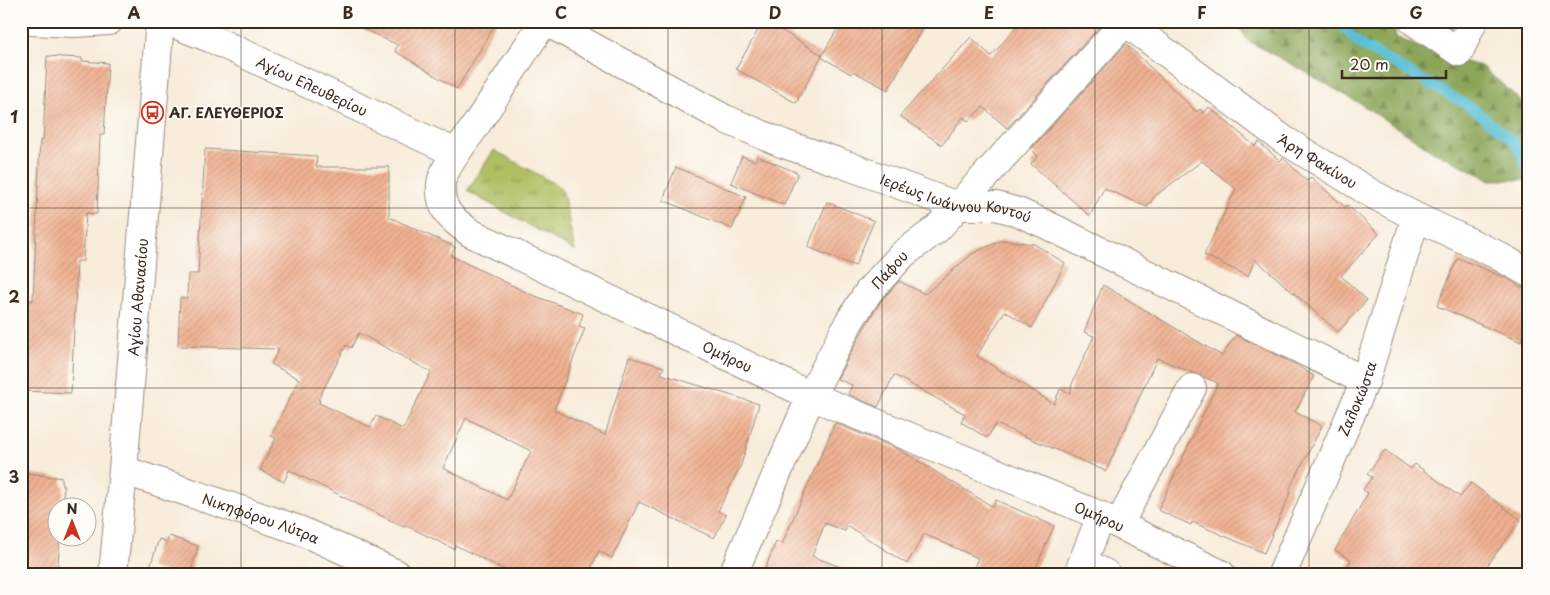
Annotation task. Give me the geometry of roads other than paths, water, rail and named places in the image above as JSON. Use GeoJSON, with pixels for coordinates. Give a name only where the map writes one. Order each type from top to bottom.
{"type":"FeatureCollection","features":[{"type":"Feature","properties":{"kind":"street"},"geometry":{"type":"LineString","coordinates":[[31,21],[74,23],[109,21]]}},
{"type":"Feature","properties":{"kind":"street","name":"Αγίου Αθανασίου"},"geometry":{"type":"LineString","coordinates":[[113,574],[160,21]]}},
{"type":"Feature","properties":{"kind":"street","name":"Αγίου Ελευθερίου"},"geometry":{"type":"LineString","coordinates":[[167,21],[210,38],[456,153]]}},
{"type":"Feature","properties":{"kind":"street","name":"Ομήρου"},"geometry":{"type":"LineString","coordinates":[[544,21],[456,153],[441,182],[442,198],[446,210],[453,220],[465,229],[811,396],[1110,520],[1221,574]]}},
{"type":"Feature","properties":{"kind":"street","name":"Ιερέως Ιωάννου Κοντού"},"geometry":{"type":"LineString","coordinates":[[544,21],[725,119],[784,144],[957,206],[996,206],[1018,212],[1365,381]]}},
{"type":"Feature","properties":{"kind":"street"},"geometry":{"type":"LineString","coordinates":[[1414,21],[1459,52],[1473,21]]}},
{"type":"Feature","properties":{"kind":"street","name":"Πάφου"},"geometry":{"type":"LineString","coordinates":[[733,574],[811,396],[849,322],[869,291],[903,254],[937,229],[1125,22]]}},
{"type":"Feature","properties":{"kind":"street","name":"Άρη Φακίνου"},"geometry":{"type":"LineString","coordinates":[[1125,22],[1284,140],[1374,195],[1495,254],[1529,273]]}},
{"type":"Feature","properties":{"kind":"street","name":"Ζαλοκώστα"},"geometry":{"type":"LineString","coordinates":[[1282,574],[1365,381],[1416,217]]}},
{"type":"Feature","properties":{"kind":"street"},"geometry":{"type":"LineString","coordinates":[[1089,570],[1110,520],[1192,388]]}},
{"type":"Feature","properties":{"kind":"street","name":"Νικηφόρου Λύτρα"},"geometry":{"type":"LineString","coordinates":[[123,470],[299,530],[397,574]]}},
{"type":"Feature","properties":{"kind":"waterway"},"geometry":{"type":"LineString","coordinates":[[1338,21],[1358,43],[1472,108],[1515,142],[1529,172]]}},
{"type":"Feature","properties":{"kind":"place","name":"ΑΓ. ΕΛΕΥΘΕΡΙΟΣ"},"geometry":{"type":"Point","coordinates":[153,112]}}]}
